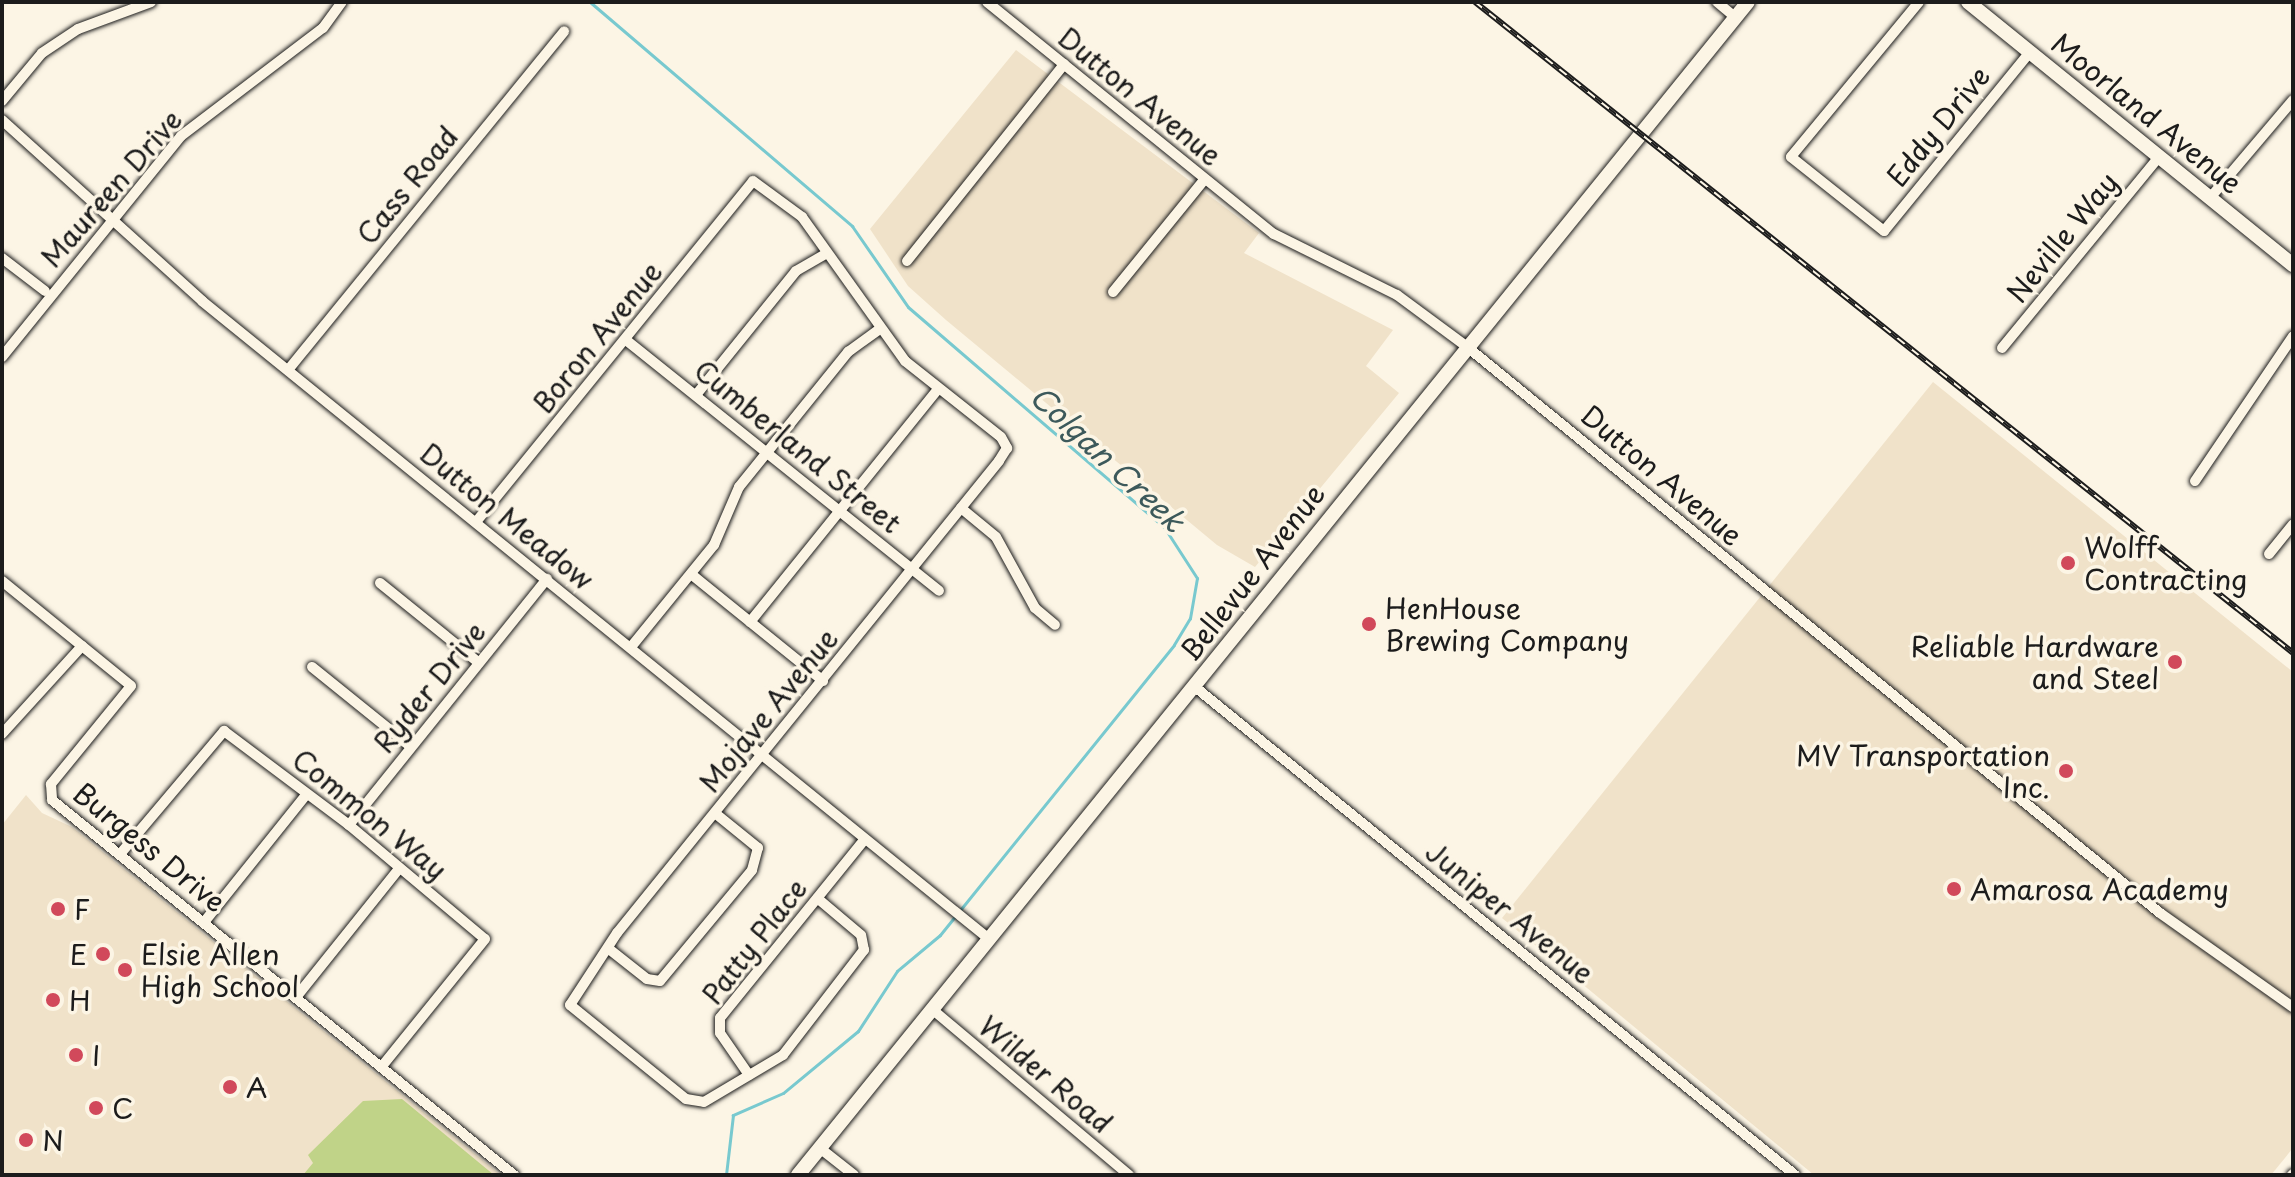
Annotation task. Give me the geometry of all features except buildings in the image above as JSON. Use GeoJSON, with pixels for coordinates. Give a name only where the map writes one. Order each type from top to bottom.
{"type":"FeatureCollection","features":[{"type":"Feature","properties":{"kind":"street"},"geometry":{"type":"LineString","coordinates":[[2,101],[54,45],[151,2]]}},
{"type":"Feature","properties":{"kind":"street","name":"Maureen Drive"},"geometry":{"type":"LineString","coordinates":[[2,357],[181,136],[323,28],[342,2]]}},
{"type":"Feature","properties":{"kind":"street","name":"Dutton Avenue"},"geometry":{"type":"LineString","coordinates":[[987,2],[1274,234],[1397,295],[1466,346],[2160,913],[2293,1007]]}},
{"type":"Feature","properties":{"kind":"street"},"geometry":{"type":"LineString","coordinates":[[1717,2],[1736,18]]}},
{"type":"Feature","properties":{"kind":"street","name":"Bellevue Avenue"},"geometry":{"type":"LineString","coordinates":[[798,1175],[1195,687],[1466,346],[1748,2]]}},
{"type":"Feature","properties":{"kind":"street","name":"Eddy Drive"},"geometry":{"type":"LineString","coordinates":[[1919,2],[1791,157],[1884,231],[2030,52]]}},
{"type":"Feature","properties":{"kind":"street","name":"Moorland Avenue"},"geometry":{"type":"LineString","coordinates":[[1968,2],[2293,265]]}},
{"type":"Feature","properties":{"kind":"street","name":"Cass Road"},"geometry":{"type":"LineString","coordinates":[[288,370],[564,31]]}},
{"type":"Feature","properties":{"kind":"street"},"geometry":{"type":"LineString","coordinates":[[907,261],[1064,64]]}},
{"type":"Feature","properties":{"kind":"street"},"geometry":{"type":"LineString","coordinates":[[2210,198],[2293,100]]}},
{"type":"Feature","properties":{"kind":"street","name":"Dutton Meadow"},"geometry":{"type":"LineString","coordinates":[[2,120],[288,370],[989,939]]}},
{"type":"Feature","properties":{"kind":"street","name":"Neville Way"},"geometry":{"type":"LineString","coordinates":[[2002,348],[2159,157]]}},
{"type":"Feature","properties":{"kind":"street"},"geometry":{"type":"LineString","coordinates":[[1113,292],[1204,180]]}},
{"type":"Feature","properties":{"kind":"street","name":"Boron Avenue"},"geometry":{"type":"LineString","coordinates":[[476,522],[753,181],[802,217],[826,254]]}},
{"type":"Feature","properties":{"kind":"street"},"geometry":{"type":"LineString","coordinates":[[696,395],[796,271],[826,254],[877,331],[938,389],[750,622]]}},
{"type":"Feature","properties":{"kind":"street"},"geometry":{"type":"LineString","coordinates":[[3,261],[45,291]]}},
{"type":"Feature","properties":{"kind":"street"},"geometry":{"type":"LineString","coordinates":[[631,647],[714,545],[739,487],[848,352],[877,331]]}},
{"type":"Feature","properties":{"kind":"street"},"geometry":{"type":"LineString","coordinates":[[2195,481],[2293,336]]}},
{"type":"Feature","properties":{"kind":"street","name":"Cumberland Street"},"geometry":{"type":"LineString","coordinates":[[626,340],[939,591]]}},
{"type":"Feature","properties":{"kind":"street","name":"Mojave Avenue"},"geometry":{"type":"LineString","coordinates":[[749,1075],[691,1101],[570,1005],[609,949],[715,813],[1007,448],[938,389]]}},
{"type":"Feature","properties":{"kind":"street"},"geometry":{"type":"LineString","coordinates":[[961,508],[996,537],[1035,608],[1055,625]]}},
{"type":"Feature","properties":{"kind":"street"},"geometry":{"type":"LineString","coordinates":[[2269,554],[2293,524]]}},
{"type":"Feature","properties":{"kind":"street"},"geometry":{"type":"LineString","coordinates":[[691,574],[823,681]]}},
{"type":"Feature","properties":{"kind":"street","name":"Ryder Drive"},"geometry":{"type":"LineString","coordinates":[[349,825],[547,579]]}},
{"type":"Feature","properties":{"kind":"street"},"geometry":{"type":"LineString","coordinates":[[2,581],[82,646],[2,734]]}},
{"type":"Feature","properties":{"kind":"street"},"geometry":{"type":"LineString","coordinates":[[380,583],[479,663]]}},
{"type":"Feature","properties":{"kind":"street","name":"Burgess Drive"},"geometry":{"type":"LineString","coordinates":[[82,646],[131,686],[50,793],[514,1175]]}},
{"type":"Feature","properties":{"kind":"street"},"geometry":{"type":"LineString","coordinates":[[312,667],[411,747]]}},
{"type":"Feature","properties":{"kind":"street","name":"Juniper Avenue"},"geometry":{"type":"LineString","coordinates":[[1195,687],[1795,1175]]}},
{"type":"Feature","properties":{"kind":"street","name":"Common Way"},"geometry":{"type":"LineString","coordinates":[[121,853],[224,731],[349,825],[398,870],[485,939],[383,1065]]}},
{"type":"Feature","properties":{"kind":"street"},"geometry":{"type":"LineString","coordinates":[[205,921],[306,795]]}},
{"type":"Feature","properties":{"kind":"street"},"geometry":{"type":"LineString","coordinates":[[609,949],[647,979],[660,981],[752,870],[758,848],[715,813]]}},
{"type":"Feature","properties":{"kind":"street","name":"Patty Place"},"geometry":{"type":"LineString","coordinates":[[749,1075],[720,1033],[720,1018],[865,839]]}},
{"type":"Feature","properties":{"kind":"street"},"geometry":{"type":"LineString","coordinates":[[297,996],[398,870]]}},
{"type":"Feature","properties":{"kind":"street"},"geometry":{"type":"LineString","coordinates":[[749,1075],[783,1055],[864,950],[861,935],[817,898]]}},
{"type":"Feature","properties":{"kind":"street","name":"Wilder Road"},"geometry":{"type":"LineString","coordinates":[[933,1010],[1129,1175]]}},
{"type":"Feature","properties":{"kind":"street"},"geometry":{"type":"LineString","coordinates":[[821,1149],[854,1175]]}},
{"type":"Feature","properties":{"kind":"shaded area"},"geometry":{"type":"Polygon","coordinates":[[[1016,50],[1259,233],[1244,253],[1393,330],[1366,366],[1399,393],[1255,567],[1217,545],[946,320],[908,286],[870,229],[1016,50]]]}},
{"type":"Feature","properties":{"kind":"shaded area"},"geometry":{"type":"Polygon","coordinates":[[[1933,382],[2293,672],[2293,1148],[2271,1175],[1814,1175],[1502,918],[1933,382]]]}},
{"type":"Feature","properties":{"kind":"shaded area","name":"Elsie Allen High School"},"geometry":{"type":"Polygon","coordinates":[[[26,795],[42,813],[72,827],[501,1175],[2,1175],[2,825],[26,795]]]}},
{"type":"Feature","properties":{"kind":"green space"},"geometry":{"type":"Polygon","coordinates":[[[402,1099],[494,1175],[303,1175],[313,1163],[308,1155],[363,1101],[402,1099]]]}},
{"type":"Feature","properties":{"kind":"waterway","name":"Colgan Creek"},"geometry":{"type":"LineString","coordinates":[[590,2],[852,226],[908,307],[1164,527],[1197,578],[1190,618],[1174,645],[940,935],[897,971],[858,1031],[783,1093],[733,1115],[726,1175]]}},
{"type":"Feature","properties":{"kind":"railway"},"geometry":{"type":"LineString","coordinates":[[1475,2],[2293,653]]}},
{"type":"Feature","properties":{"kind":"place","name":"Wolff Contracting"},"geometry":{"type":"Point","coordinates":[2068,563]}},
{"type":"Feature","properties":{"kind":"place","name":"HenHouse Brewing Company"},"geometry":{"type":"Point","coordinates":[1369,624]}},
{"type":"Feature","properties":{"kind":"place","name":"Reliable Hardware and Steel"},"geometry":{"type":"Point","coordinates":[2175,662]}},
{"type":"Feature","properties":{"kind":"place","name":"MV Transportation Inc."},"geometry":{"type":"Point","coordinates":[2066,771]}},
{"type":"Feature","properties":{"kind":"place","name":"Amarosa Academy"},"geometry":{"type":"Point","coordinates":[1954,889]}},
{"type":"Feature","properties":{"kind":"place","name":"F"},"geometry":{"type":"Point","coordinates":[58,909]}},
{"type":"Feature","properties":{"kind":"place","name":"E"},"geometry":{"type":"Point","coordinates":[103,954]}},
{"type":"Feature","properties":{"kind":"place","name":"Elsie Allen High School"},"geometry":{"type":"Point","coordinates":[125,970]}},
{"type":"Feature","properties":{"kind":"place","name":"H"},"geometry":{"type":"Point","coordinates":[53,1000]}},
{"type":"Feature","properties":{"kind":"place","name":"I"},"geometry":{"type":"Point","coordinates":[76,1055]}},
{"type":"Feature","properties":{"kind":"place","name":"A"},"geometry":{"type":"Point","coordinates":[230,1087]}},
{"type":"Feature","properties":{"kind":"place","name":"C"},"geometry":{"type":"Point","coordinates":[96,1108]}},
{"type":"Feature","properties":{"kind":"place","name":"N"},"geometry":{"type":"Point","coordinates":[26,1140]}}]}
